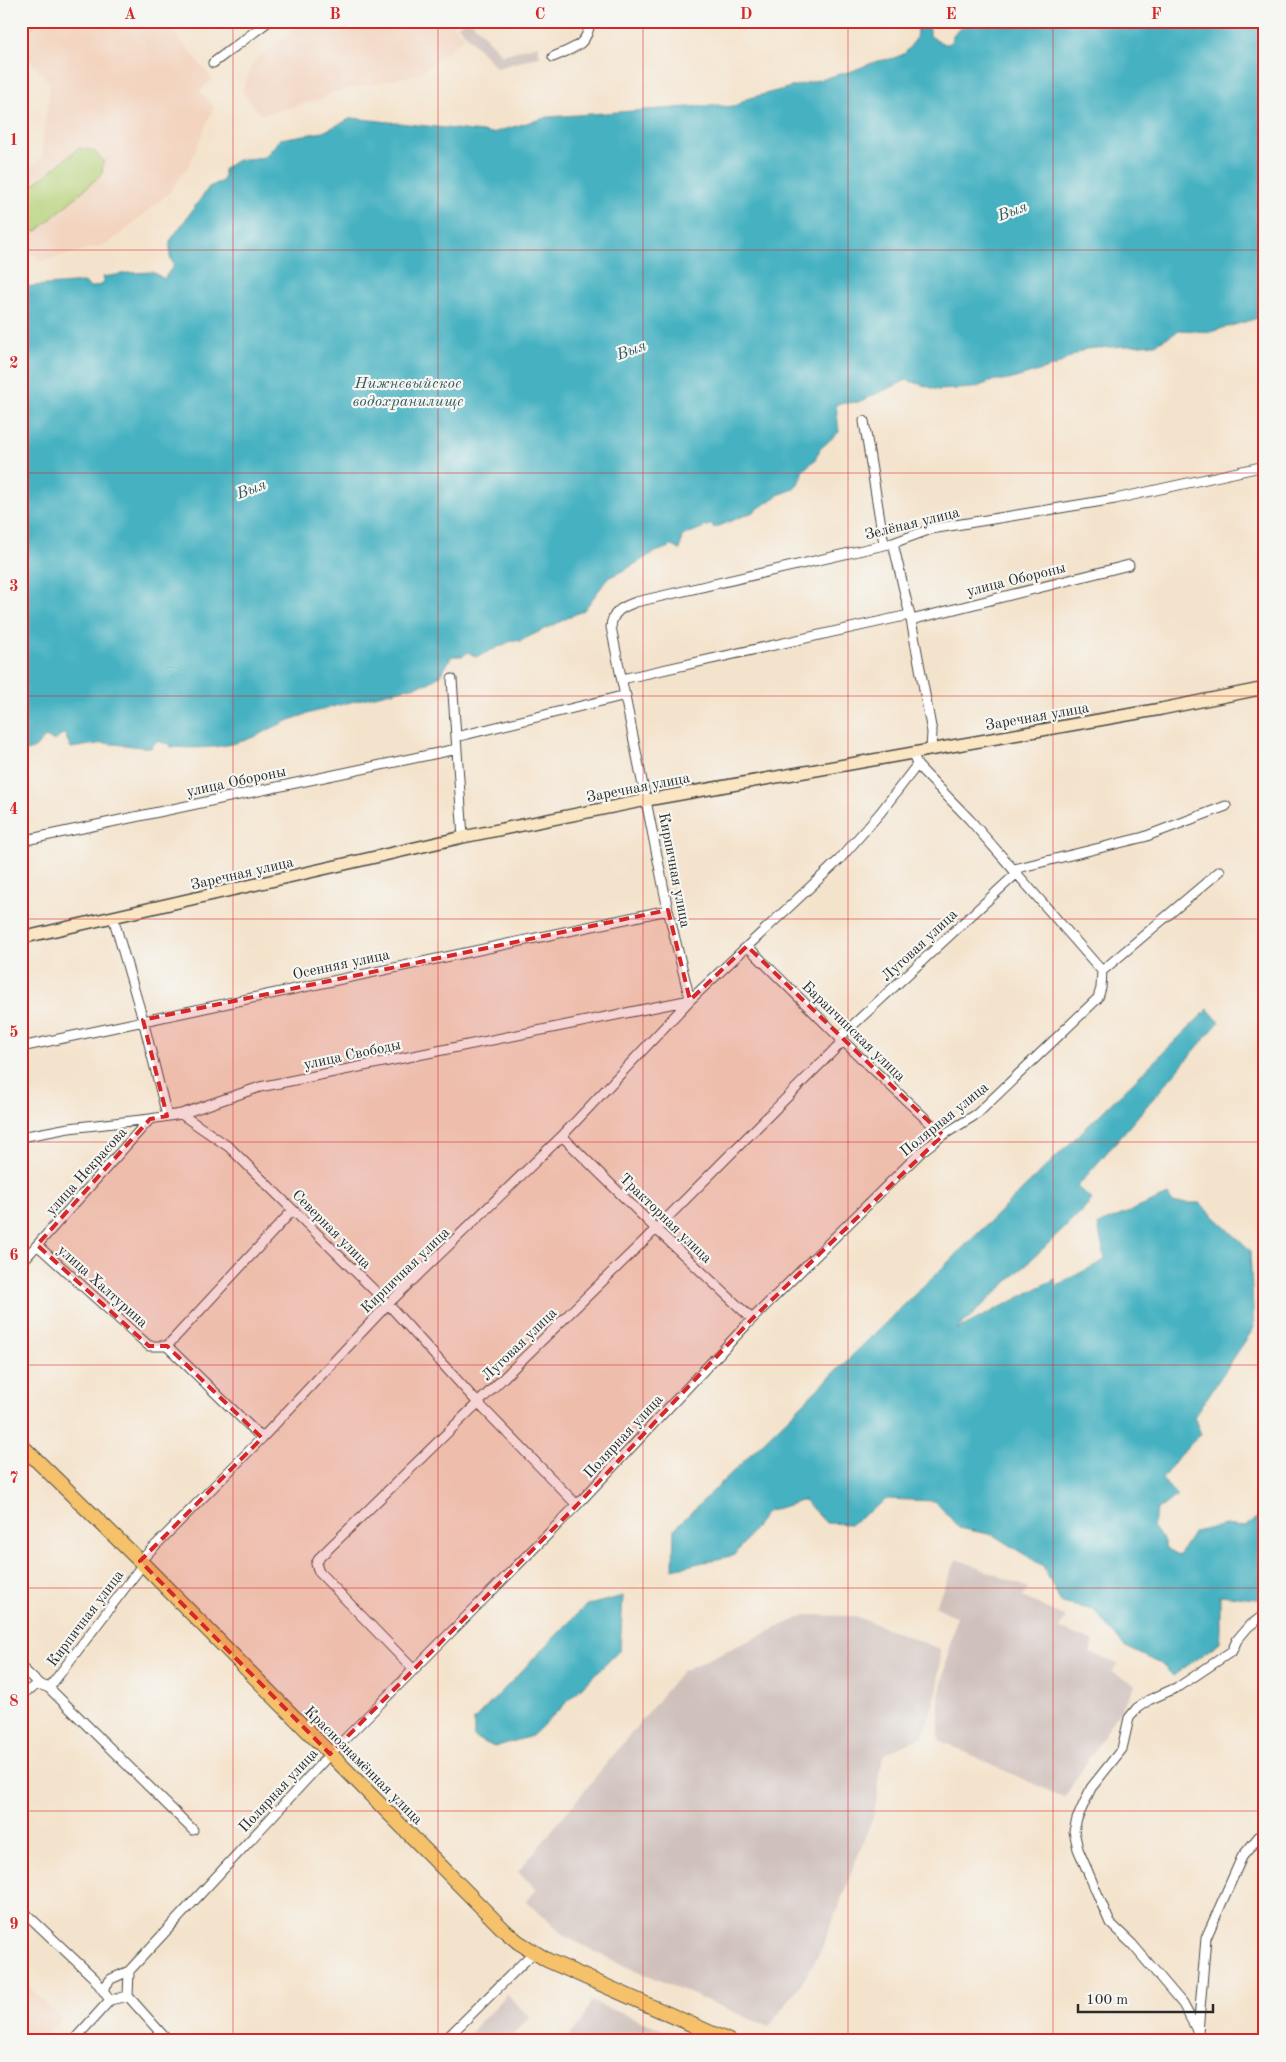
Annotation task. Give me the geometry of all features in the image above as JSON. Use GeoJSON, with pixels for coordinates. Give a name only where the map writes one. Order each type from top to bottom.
{"type":"FeatureCollection","features":[{"type":"Feature","properties":{"kind":"main road","name":"Краснознамённая улица"},"geometry":{"type":"LineString","coordinates":[[21,1445],[141,1562],[504,1930],[534,1952],[570,1971],[729,2041]]}},
{"type":"Feature","properties":{"kind":"street"},"geometry":{"type":"LineString","coordinates":[[213,63],[269,21]]}},
{"type":"Feature","properties":{"kind":"street"},"geometry":{"type":"LineString","coordinates":[[553,57],[582,44],[589,30],[590,21]]}},
{"type":"Feature","properties":{"kind":"street"},"geometry":{"type":"LineString","coordinates":[[864,421],[884,544]]}},
{"type":"Feature","properties":{"kind":"street","name":"Зелёная улица"},"geometry":{"type":"LineString","coordinates":[[611,628],[612,618],[623,606],[893,543],[932,528],[1115,499],[1265,466]]}},
{"type":"Feature","properties":{"kind":"street"},"geometry":{"type":"LineString","coordinates":[[893,543],[910,617],[932,732],[931,750]]}},
{"type":"Feature","properties":{"kind":"street","name":"улица Обороны"},"geometry":{"type":"LineString","coordinates":[[622,679],[910,617],[1129,565]]}},
{"type":"Feature","properties":{"kind":"street","name":"Кирпичная улица"},"geometry":{"type":"LineString","coordinates":[[611,628],[668,910],[690,1000]]}},
{"type":"Feature","properties":{"kind":"street"},"geometry":{"type":"LineString","coordinates":[[452,679],[463,837]]}},
{"type":"Feature","properties":{"kind":"street","name":"Заречная улица"},"geometry":{"type":"LineString","coordinates":[[21,938],[463,837],[647,800],[1265,688]]}},
{"type":"Feature","properties":{"kind":"street"},"geometry":{"type":"LineString","coordinates":[[456,737],[626,695]]}},
{"type":"Feature","properties":{"kind":"street","name":"улица Обороны"},"geometry":{"type":"LineString","coordinates":[[21,841],[457,748]]}},
{"type":"Feature","properties":{"kind":"street"},"geometry":{"type":"LineString","coordinates":[[913,753],[917,765],[970,820],[1102,971],[1220,871]]}},
{"type":"Feature","properties":{"kind":"street","name":"Кирпичная улица"},"geometry":{"type":"LineString","coordinates":[[49,1688],[141,1562],[262,1438],[388,1304],[562,1136],[690,1000],[839,860],[880,813],[917,765]]}},
{"type":"Feature","properties":{"kind":"street","name":"Луговая улица"},"geometry":{"type":"LineString","coordinates":[[414,1670],[319,1572],[316,1564],[320,1557],[656,1229],[842,1039],[1015,871],[1144,837],[1226,806]]}},
{"type":"Feature","properties":{"kind":"street","name":"Осенняя улица"},"geometry":{"type":"LineString","coordinates":[[21,1047],[668,910]]}},
{"type":"Feature","properties":{"kind":"street"},"geometry":{"type":"LineString","coordinates":[[113,917],[143,1020],[167,1116]]}},
{"type":"Feature","properties":{"kind":"street","name":"Баранчинская улица"},"geometry":{"type":"LineString","coordinates":[[747,946],[943,1135]]}},
{"type":"Feature","properties":{"kind":"street","name":"Полярная улица"},"geometry":{"type":"LineString","coordinates":[[103,1989],[111,1979],[129,1971],[330,1754],[577,1505],[752,1319],[921,1152],[943,1135],[977,1114],[1098,998],[1101,988],[1102,971]]}},
{"type":"Feature","properties":{"kind":"street","name":"улица Свободы"},"geometry":{"type":"LineString","coordinates":[[21,1137],[69,1128],[181,1114],[260,1087],[690,1000]]}},
{"type":"Feature","properties":{"kind":"street","name":"Северная улица"},"geometry":{"type":"LineString","coordinates":[[181,1114],[229,1147],[293,1210],[388,1304],[478,1403],[577,1505]]}},
{"type":"Feature","properties":{"kind":"street","name":"улица Некрасова"},"geometry":{"type":"LineString","coordinates":[[21,1263],[150,1119]]}},
{"type":"Feature","properties":{"kind":"street","name":"Тракторная улица"},"geometry":{"type":"LineString","coordinates":[[562,1136],[656,1229],[752,1319]]}},
{"type":"Feature","properties":{"kind":"street"},"geometry":{"type":"LineString","coordinates":[[262,1438],[167,1346],[293,1210]]}},
{"type":"Feature","properties":{"kind":"street","name":"улица Халтурина"},"geometry":{"type":"LineString","coordinates":[[38,1245],[149,1346],[167,1346]]}},
{"type":"Feature","properties":{"kind":"street"},"geometry":{"type":"LineString","coordinates":[[1196,2036],[1183,2004],[1132,1944],[1110,1922],[1078,1849],[1074,1831],[1076,1820],[1091,1788],[1122,1749],[1130,1718],[1137,1708],[1149,1700],[1180,1686],[1232,1652],[1237,1640],[1248,1627],[1265,1614]]}},
{"type":"Feature","properties":{"kind":"street"},"geometry":{"type":"LineString","coordinates":[[21,1667],[39,1684],[49,1688],[193,1830]]}},
{"type":"Feature","properties":{"kind":"street"},"geometry":{"type":"LineString","coordinates":[[21,1694],[39,1684]]}},
{"type":"Feature","properties":{"kind":"street"},"geometry":{"type":"LineString","coordinates":[[1196,2036],[1206,1938],[1225,1899],[1242,1857],[1265,1829]]}},
{"type":"Feature","properties":{"kind":"street"},"geometry":{"type":"LineString","coordinates":[[21,1909],[103,1989],[110,2000]]}},
{"type":"Feature","properties":{"kind":"street"},"geometry":{"type":"LineString","coordinates":[[444,2041],[534,1952]]}},
{"type":"Feature","properties":{"kind":"street"},"geometry":{"type":"LineString","coordinates":[[129,1971],[128,1996],[168,2041]]}},
{"type":"Feature","properties":{"kind":"street"},"geometry":{"type":"LineString","coordinates":[[72,2041],[110,2000],[128,1996]]}},
{"type":"Feature","properties":{"kind":"highlighted area"},"geometry":{"type":"Polygon","coordinates":[[[668,910],[690,1000],[747,946],[943,1135],[752,1319],[577,1505],[330,1754],[140,1561],[262,1438],[167,1346],[149,1346],[37,1245],[150,1119],[167,1116],[143,1020],[668,910]]]}},
{"type":"Feature","properties":{"kind":"shaded area"},"geometry":{"type":"Polygon","coordinates":[[[21,21],[165,21],[212,79],[200,91],[214,107],[189,165],[168,194],[108,244],[41,261],[21,243],[21,176],[41,158],[50,83],[21,50],[21,21]]]}},
{"type":"Feature","properties":{"kind":"shaded area"},"geometry":{"type":"Polygon","coordinates":[[[303,21],[450,21],[464,37],[420,74],[330,93],[324,98],[261,115],[242,92],[254,61],[303,21]]]}},
{"type":"Feature","properties":{"kind":"shaded area"},"geometry":{"type":"Polygon","coordinates":[[[464,21],[471,21],[502,55],[538,45],[540,56],[497,68],[458,26],[464,21]]]}},
{"type":"Feature","properties":{"kind":"shaded area"},"geometry":{"type":"Polygon","coordinates":[[[957,1559],[1028,1588],[1022,1597],[1066,1617],[1059,1628],[1094,1642],[1090,1653],[1119,1664],[1112,1672],[1136,1685],[1064,1798],[939,1740],[939,1697],[956,1617],[935,1606],[957,1559]]]}},
{"type":"Feature","properties":{"kind":"shaded area"},"geometry":{"type":"Polygon","coordinates":[[[805,1615],[855,1616],[940,1649],[938,1689],[923,1736],[883,1755],[874,1814],[823,1946],[805,1978],[769,2027],[607,1958],[563,1935],[527,1901],[537,1889],[518,1872],[682,1671],[805,1615]]]}},
{"type":"Feature","properties":{"kind":"shaded area"},"geometry":{"type":"Polygon","coordinates":[[[21,1984],[25,1984],[62,2019],[40,2041],[21,2041],[21,1984]]]}},
{"type":"Feature","properties":{"kind":"shaded area"},"geometry":{"type":"Polygon","coordinates":[[[507,1995],[530,2017],[507,2041],[462,2041],[507,1995]]]}},
{"type":"Feature","properties":{"kind":"shaded area"},"geometry":{"type":"Polygon","coordinates":[[[591,2001],[691,2041],[564,2041],[580,2025],[591,2001]]]}},
{"type":"Feature","properties":{"kind":"green space"},"geometry":{"type":"Polygon","coordinates":[[[79,148],[94,151],[103,161],[102,174],[37,231],[29,231],[21,226],[21,195],[79,148]]]}},
{"type":"Feature","properties":{"kind":"water","name":"Нижневыйское водохранилище"},"geometry":{"type":"Polygon","coordinates":[[[973,21],[1265,21],[1265,316],[1210,332],[1181,330],[1155,344],[1085,349],[1055,366],[1009,380],[995,380],[974,388],[938,390],[907,380],[858,402],[836,404],[839,432],[820,449],[815,460],[802,471],[802,478],[794,489],[778,495],[753,512],[714,528],[712,524],[682,536],[680,549],[672,546],[653,553],[608,578],[584,610],[520,641],[514,640],[476,657],[468,652],[463,656],[452,656],[440,676],[428,683],[288,720],[249,739],[227,745],[194,748],[171,747],[169,744],[156,741],[151,748],[104,743],[71,748],[64,733],[55,741],[45,737],[35,748],[21,753],[21,287],[85,282],[90,288],[103,284],[103,277],[128,273],[153,272],[164,279],[174,265],[170,257],[170,241],[209,187],[224,180],[224,169],[237,160],[265,157],[280,139],[323,132],[352,118],[492,133],[548,117],[717,105],[732,106],[746,99],[852,71],[877,61],[891,59],[904,54],[916,39],[917,29],[930,24],[930,36],[944,44],[951,43],[956,32],[973,21]]]}},
{"type":"Feature","properties":{"kind":"water"},"geometry":{"type":"Polygon","coordinates":[[[1208,1009],[1219,1022],[1077,1187],[1092,1200],[1064,1229],[956,1330],[1055,1279],[1055,1286],[1105,1260],[1098,1225],[1168,1195],[1173,1203],[1200,1203],[1250,1250],[1254,1328],[1194,1417],[1201,1434],[1179,1456],[1162,1479],[1177,1496],[1157,1510],[1152,1527],[1162,1537],[1166,1548],[1179,1555],[1194,1532],[1225,1525],[1245,1527],[1265,1511],[1265,1600],[1220,1595],[1220,1642],[1173,1676],[1161,1664],[1124,1646],[1094,1610],[1061,1603],[1043,1566],[993,1535],[959,1528],[935,1501],[887,1499],[851,1524],[826,1523],[804,1500],[766,1512],[735,1555],[673,1569],[674,1529],[1208,1009]]]}},
{"type":"Feature","properties":{"kind":"water"},"geometry":{"type":"Polygon","coordinates":[[[623,1596],[620,1650],[532,1736],[494,1747],[474,1737],[474,1720],[585,1606],[623,1596]]]}},
{"type":"Feature","properties":{"kind":"water label","name":"Выя"},"geometry":{"type":"Point","coordinates":[1012,210]}},
{"type":"Feature","properties":{"kind":"water label","name":"Выя"},"geometry":{"type":"Point","coordinates":[631,349]}},
{"type":"Feature","properties":{"kind":"water label","name":"Выя"},"geometry":{"type":"Point","coordinates":[251,488]}}]}
